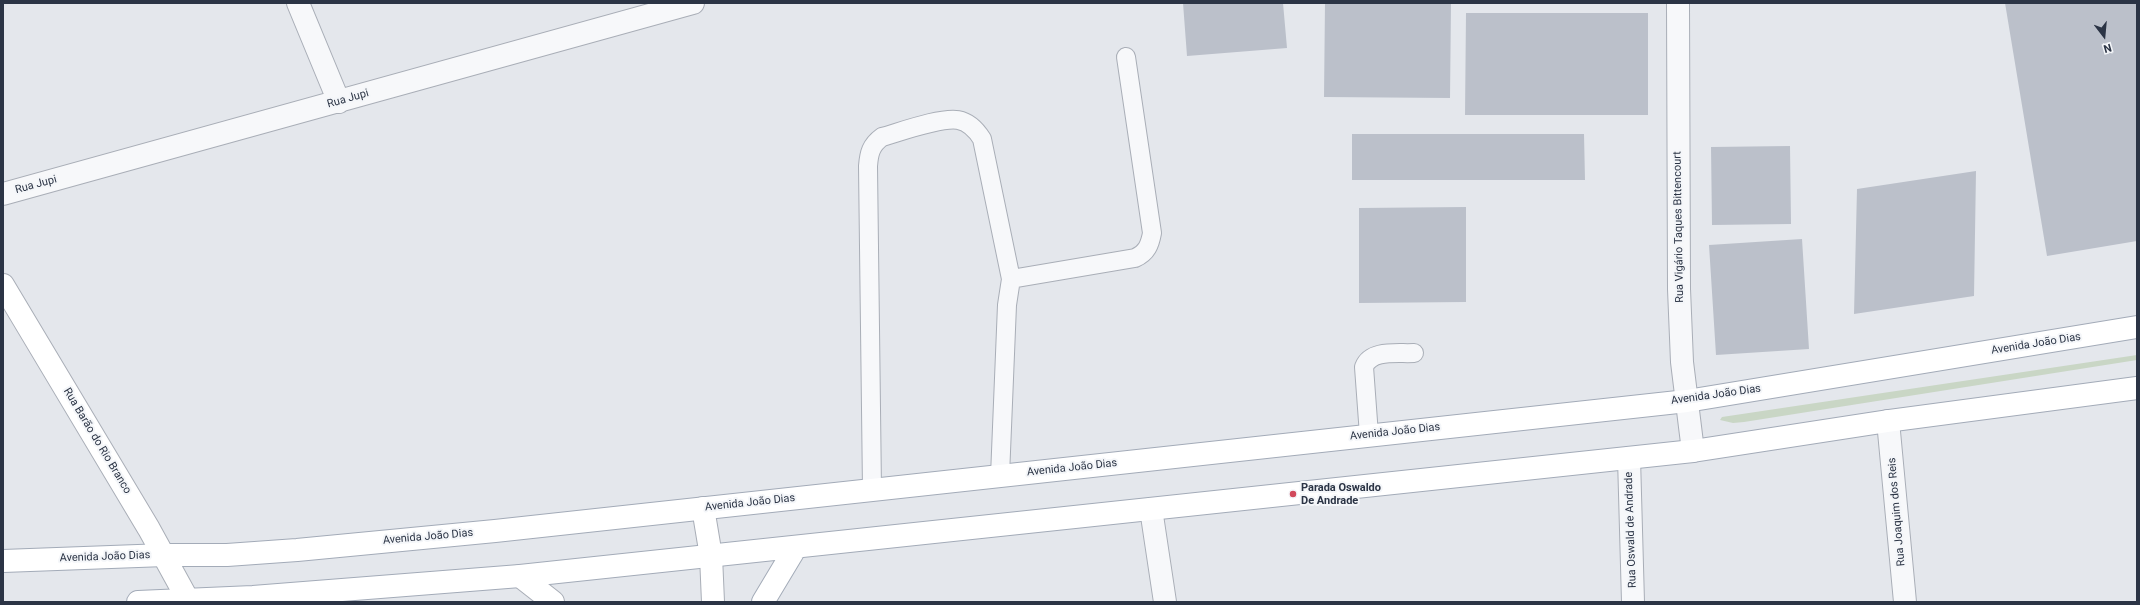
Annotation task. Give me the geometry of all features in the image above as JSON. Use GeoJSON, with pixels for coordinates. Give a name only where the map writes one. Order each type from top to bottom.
{"type":"FeatureCollection","features":[{"type":"Feature","properties":{"kind":"main road","name":"Rua Barão do Rio Branco"},"geometry":{"type":"LineString","coordinates":[[3,285],[164,555],[188,600]]}},
{"type":"Feature","properties":{"kind":"main road","name":"Avenida João Dias"},"geometry":{"type":"LineString","coordinates":[[3,561],[164,555],[227,555],[297,550],[495,531],[1687,401],[2137,327]]}},
{"type":"Feature","properties":{"kind":"main road"},"geometry":{"type":"LineString","coordinates":[[138,602],[253,597],[520,576],[1629,458],[1693,451],[1888,421],[2137,388]]}},
{"type":"Feature","properties":{"kind":"main road"},"geometry":{"type":"LineString","coordinates":[[703,508],[711,556],[714,602]]}},
{"type":"Feature","properties":{"kind":"main road"},"geometry":{"type":"LineString","coordinates":[[763,602],[796,547]]}},
{"type":"Feature","properties":{"kind":"main road"},"geometry":{"type":"LineString","coordinates":[[520,576],[553,602]]}},
{"type":"Feature","properties":{"kind":"street"},"geometry":{"type":"LineString","coordinates":[[298,3],[339,102]]}},
{"type":"Feature","properties":{"kind":"street","name":"Rua Jupi"},"geometry":{"type":"LineString","coordinates":[[3,194],[693,3]]}},
{"type":"Feature","properties":{"kind":"street","name":"Rua Vigário Taques Bittencourt"},"geometry":{"type":"LineString","coordinates":[[1678,3],[1679,289],[1682,362],[1693,451]]}},
{"type":"Feature","properties":{"kind":"street","name":"Rua Joaquim dos Reis"},"geometry":{"type":"LineString","coordinates":[[1888,421],[1905,602]]}},
{"type":"Feature","properties":{"kind":"street","name":"Rua Oswald de Andrade"},"geometry":{"type":"LineString","coordinates":[[1629,458],[1632,602]]}},
{"type":"Feature","properties":{"kind":"street"},"geometry":{"type":"LineString","coordinates":[[1151,509],[1165,602]]}},
{"type":"Feature","properties":{"kind":"lane"},"geometry":{"type":"LineString","coordinates":[[1011,279],[1135,258],[1147,249],[1152,233],[1126,57]]}},
{"type":"Feature","properties":{"kind":"lane"},"geometry":{"type":"LineString","coordinates":[[872,490],[868,156],[875,142],[882,137],[946,120],[959,120],[977,132],[982,140],[1011,279],[1007,305],[1000,476]]}},
{"type":"Feature","properties":{"kind":"lane"},"geometry":{"type":"LineString","coordinates":[[1369,435],[1364,367],[1365,363],[1368,359],[1376,355],[1414,353]]}},
{"type":"Feature","properties":{"kind":"green space"},"geometry":{"type":"Polygon","coordinates":[[[2137,355],[2137,360],[1744,422],[1733,423],[1720,420],[1722,417],[2137,355]]]}},
{"type":"Feature","properties":{"kind":"building"},"geometry":{"type":"Polygon","coordinates":[[[1183,3],[1283,3],[1287,48],[1187,56],[1183,3]]]}},
{"type":"Feature","properties":{"kind":"building"},"geometry":{"type":"Polygon","coordinates":[[[1325,3],[1451,3],[1450,98],[1324,97],[1325,3]]]}},
{"type":"Feature","properties":{"kind":"building"},"geometry":{"type":"Polygon","coordinates":[[[2005,3],[2137,3],[2137,241],[2047,256],[2005,3]]]}},
{"type":"Feature","properties":{"kind":"building"},"geometry":{"type":"Polygon","coordinates":[[[1466,13],[1648,13],[1648,115],[1465,115],[1466,13]]]}},
{"type":"Feature","properties":{"kind":"building"},"geometry":{"type":"Polygon","coordinates":[[[1352,134],[1584,134],[1585,180],[1352,180],[1352,134]]]}},
{"type":"Feature","properties":{"kind":"building"},"geometry":{"type":"Polygon","coordinates":[[[1790,146],[1791,224],[1712,225],[1711,147],[1790,146]]]}},
{"type":"Feature","properties":{"kind":"building"},"geometry":{"type":"Polygon","coordinates":[[[1976,171],[1974,296],[1854,314],[1857,189],[1976,171]]]}},
{"type":"Feature","properties":{"kind":"building"},"geometry":{"type":"Polygon","coordinates":[[[1466,207],[1466,302],[1359,303],[1359,208],[1466,207]]]}},
{"type":"Feature","properties":{"kind":"building"},"geometry":{"type":"Polygon","coordinates":[[[1802,239],[1809,349],[1716,355],[1709,245],[1802,239]]]}},
{"type":"Feature","properties":{"kind":"place","name":"Parada Oswaldo De Andrade"},"geometry":{"type":"Point","coordinates":[1293,494]}}]}
